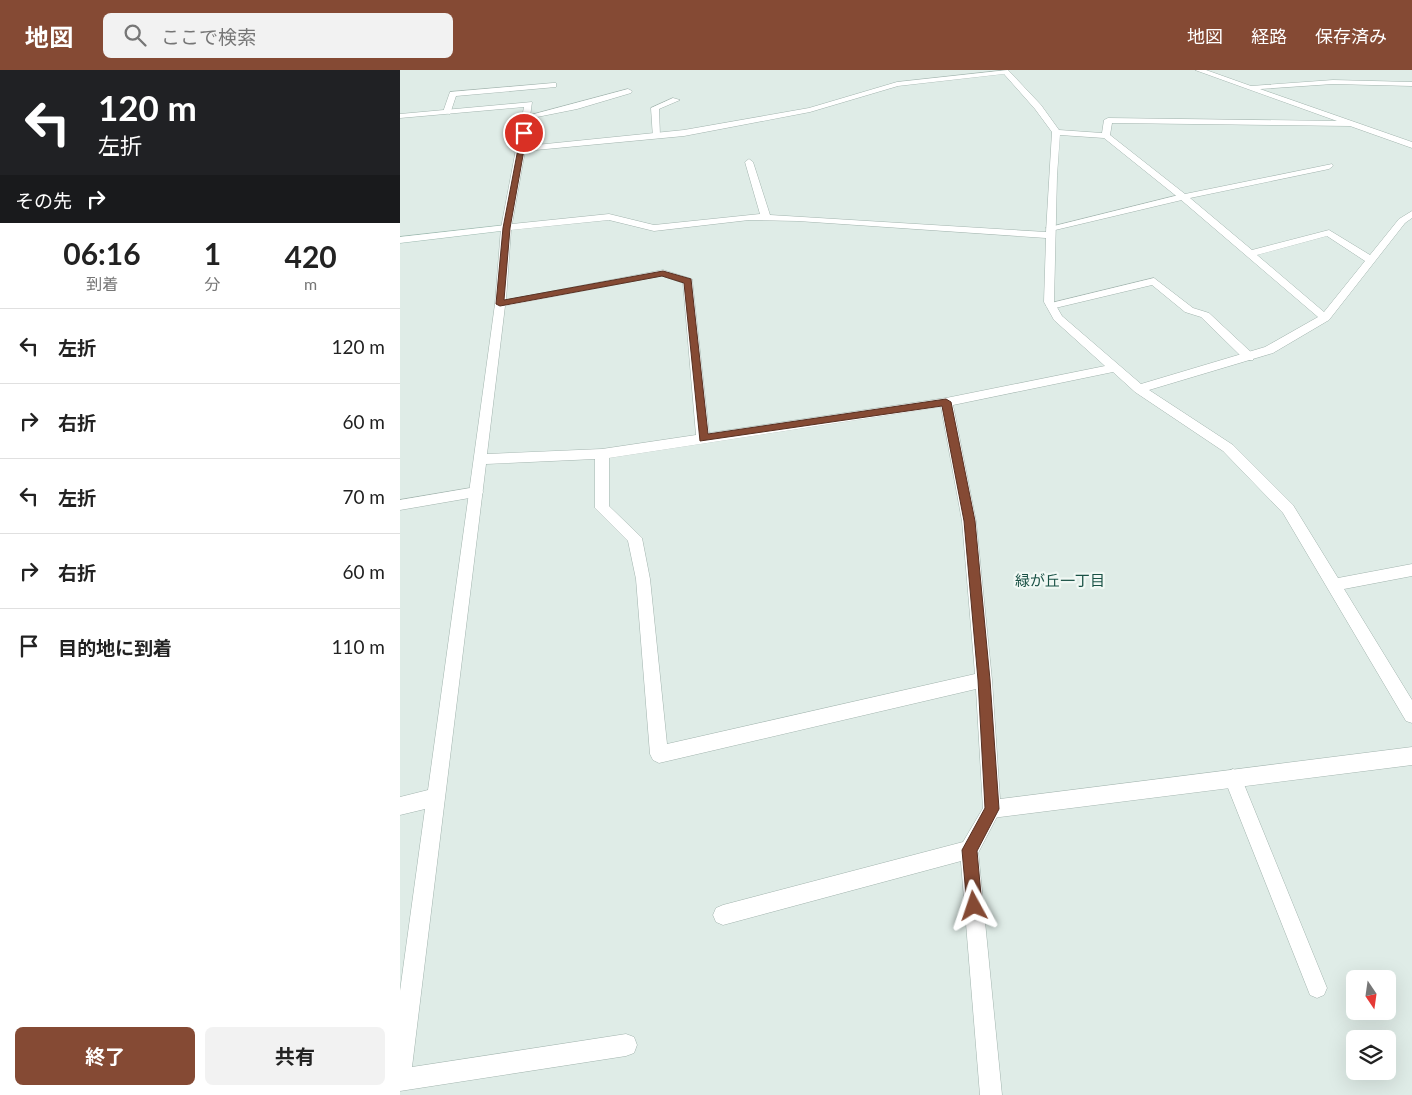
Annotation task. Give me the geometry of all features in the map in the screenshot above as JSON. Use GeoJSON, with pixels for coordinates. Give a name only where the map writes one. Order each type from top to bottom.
{"type":"FeatureCollection","features":[{"type":"Feature","properties":{"kind":"street"},"geometry":{"type":"LineString","coordinates":[[1199,70],[1412,146]]}},
{"type":"Feature","properties":{"kind":"street"},"geometry":{"type":"LineString","coordinates":[[521,149],[656,136],[720,127],[810,110],[897,84],[1004,71],[1038,107],[1056,132],[1052,176],[1049,302],[1058,318],[1139,389],[1228,448],[1288,509],[1412,715]]}},
{"type":"Feature","properties":{"kind":"street"},"geometry":{"type":"LineString","coordinates":[[1247,87],[1333,82],[1412,84]]}},
{"type":"Feature","properties":{"kind":"street"},"geometry":{"type":"LineString","coordinates":[[447,112],[453,94],[553,85]]}},
{"type":"Feature","properties":{"kind":"street"},"geometry":{"type":"LineString","coordinates":[[527,117],[574,107],[628,91]]}},
{"type":"Feature","properties":{"kind":"street"},"geometry":{"type":"LineString","coordinates":[[656,136],[655,108],[676,100]]}},
{"type":"Feature","properties":{"kind":"street"},"geometry":{"type":"LineString","coordinates":[[400,116],[529,104],[506,228],[500,304],[434,798],[400,1071]]}},
{"type":"Feature","properties":{"kind":"street"},"geometry":{"type":"LineString","coordinates":[[1106,136],[1108,120],[1349,124]]}},
{"type":"Feature","properties":{"kind":"street"},"geometry":{"type":"LineString","coordinates":[[1056,132],[1106,136],[1183,197],[1324,318]]}},
{"type":"Feature","properties":{"kind":"street"},"geometry":{"type":"LineString","coordinates":[[749,162],[766,217]]}},
{"type":"Feature","properties":{"kind":"street"},"geometry":{"type":"LineString","coordinates":[[400,240],[609,217],[654,228],[766,217],[869,221],[991,232],[1051,232],[1183,197],[1330,166]]}},
{"type":"Feature","properties":{"kind":"street"},"geometry":{"type":"LineString","coordinates":[[1139,389],[1269,350],[1324,318],[1402,221],[1412,214]]}},
{"type":"Feature","properties":{"kind":"street"},"geometry":{"type":"LineString","coordinates":[[1249,254],[1329,233],[1370,260]]}},
{"type":"Feature","properties":{"kind":"street"},"geometry":{"type":"LineString","coordinates":[[500,304],[663,274],[688,281],[703,438]]}},
{"type":"Feature","properties":{"kind":"street"},"geometry":{"type":"LineString","coordinates":[[1051,306],[1154,281],[1189,310],[1205,315],[1249,357]]}},
{"type":"Feature","properties":{"kind":"street"},"geometry":{"type":"LineString","coordinates":[[479,459],[602,454],[946,402],[1115,368]]}},
{"type":"Feature","properties":{"kind":"street"},"geometry":{"type":"LineString","coordinates":[[946,402],[969,521],[984,680],[992,809],[969,850],[991,1095]]}},
{"type":"Feature","properties":{"kind":"street"},"geometry":{"type":"LineString","coordinates":[[602,454],[602,508],[635,538],[643,579],[659,754],[984,680]]}},
{"type":"Feature","properties":{"kind":"street"},"geometry":{"type":"LineString","coordinates":[[400,505],[476,492]]}},
{"type":"Feature","properties":{"kind":"street"},"geometry":{"type":"LineString","coordinates":[[1334,584],[1412,570]]}},
{"type":"Feature","properties":{"kind":"street"},"geometry":{"type":"LineString","coordinates":[[992,809],[1412,756]]}},
{"type":"Feature","properties":{"kind":"street"},"geometry":{"type":"LineString","coordinates":[[1234,778],[1317,988]]}},
{"type":"Feature","properties":{"kind":"street"},"geometry":{"type":"LineString","coordinates":[[400,806],[434,798]]}},
{"type":"Feature","properties":{"kind":"street"},"geometry":{"type":"LineString","coordinates":[[723,915],[969,850]]}},
{"type":"Feature","properties":{"kind":"street"},"geometry":{"type":"LineString","coordinates":[[400,1080],[626,1045]]}},
{"type":"Feature","properties":{"kind":"district","name":"緑が丘一丁目"},"geometry":{"type":"Point","coordinates":[1060,581]}},
{"type":"Feature","properties":{"kind":"route"},"geometry":{"type":"LineString","coordinates":[[524,133],[506,228],[500,304],[663,274],[688,281],[703,438],[946,402],[969,521],[984,680],[992,809],[969,850],[974,906]]}}]}
